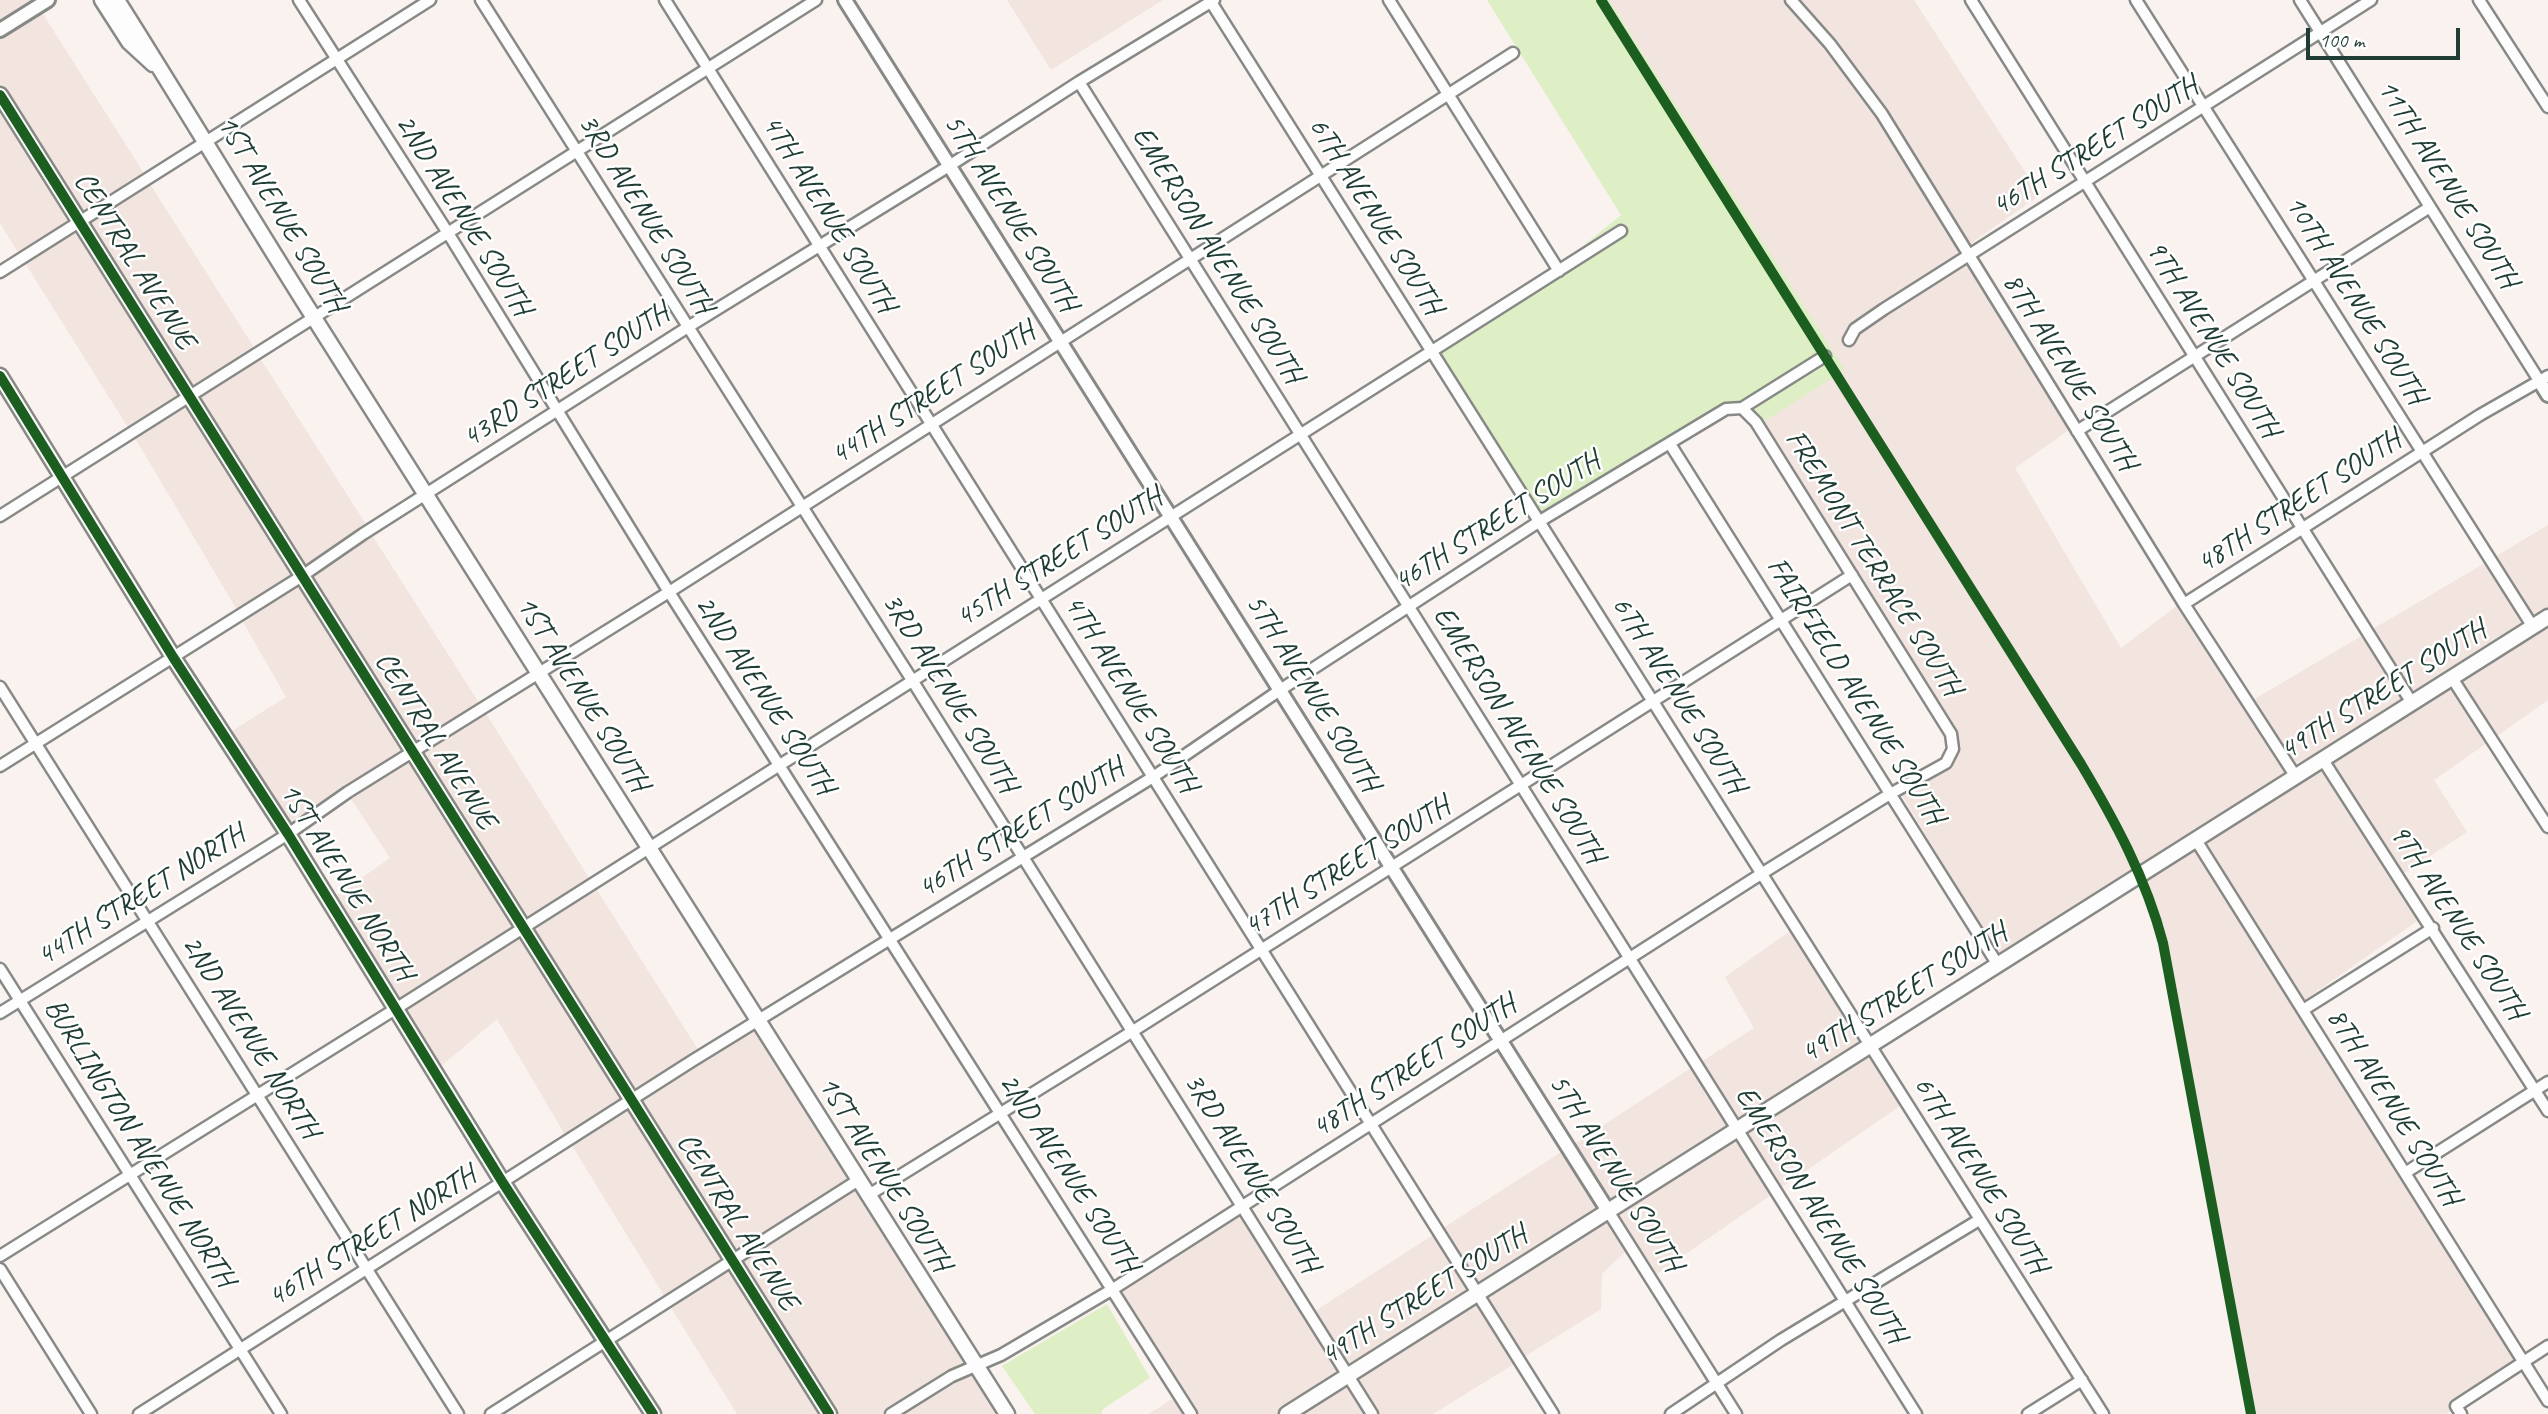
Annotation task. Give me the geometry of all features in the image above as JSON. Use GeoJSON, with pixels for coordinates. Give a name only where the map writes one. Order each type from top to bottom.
{"type":"FeatureCollection","features":[{"type":"Feature","properties":{"kind":"main road"},"geometry":{"type":"LineString","coordinates":[[102,0],[134,48],[162,71]]}},
{"type":"Feature","properties":{"kind":"main road","name":"1ST AVENUE SOUTH"},"geometry":{"type":"LineString","coordinates":[[117,0],[647,848],[1007,1414]]}},
{"type":"Feature","properties":{"kind":"main road","name":"CENTRAL AVENUE"},"geometry":{"type":"LineString","coordinates":[[0,95],[829,1414]]}},
{"type":"Feature","properties":{"kind":"main road","name":"1ST AVENUE NORTH"},"geometry":{"type":"LineString","coordinates":[[0,376],[173,657],[397,1008],[503,1183],[653,1414]]}},
{"type":"Feature","properties":{"kind":"main road","name":"49TH STREET SOUTH"},"geometry":{"type":"LineString","coordinates":[[1287,1414],[2548,617]]}},
{"type":"Feature","properties":{"kind":"street"},"geometry":{"type":"LineString","coordinates":[[0,30],[48,0]]}},
{"type":"Feature","properties":{"kind":"street","name":"2ND AVENUE SOUTH"},"geometry":{"type":"LineString","coordinates":[[299,0],[669,592],[1191,1414]]}},
{"type":"Feature","properties":{"kind":"street"},"geometry":{"type":"LineString","coordinates":[[0,272],[430,0]]}},
{"type":"Feature","properties":{"kind":"street","name":"3RD AVENUE SOUTH"},"geometry":{"type":"LineString","coordinates":[[481,0],[803,507],[1372,1414]]}},
{"type":"Feature","properties":{"kind":"street","name":"4TH AVENUE SOUTH"},"geometry":{"type":"LineString","coordinates":[[665,0],[1553,1414]]}},
{"type":"Feature","properties":{"kind":"street"},"geometry":{"type":"LineString","coordinates":[[0,516],[816,0]]}},
{"type":"Feature","properties":{"kind":"street","name":"5TH AVENUE SOUTH"},"geometry":{"type":"LineString","coordinates":[[845,0],[1735,1414]]}},
{"type":"Feature","properties":{"kind":"street"},"geometry":{"type":"LineString","coordinates":[[1390,0],[1559,271]]}},
{"type":"Feature","properties":{"kind":"street","name":"8TH AVENUE SOUTH"},"geometry":{"type":"LineString","coordinates":[[1791,0],[1830,44],[1882,114],[2184,604],[2295,777]]}},
{"type":"Feature","properties":{"kind":"street","name":"9TH AVENUE SOUTH"},"geometry":{"type":"LineString","coordinates":[[1972,0],[2412,703]]}},
{"type":"Feature","properties":{"kind":"street","name":"10TH AVENUE SOUTH"},"geometry":{"type":"LineString","coordinates":[[2136,0],[2533,627]]}},
{"type":"Feature","properties":{"kind":"street","name":"11TH AVENUE SOUTH"},"geometry":{"type":"LineString","coordinates":[[2300,0],[2430,207],[2544,379],[2548,395]]}},
{"type":"Feature","properties":{"kind":"street","name":"46TH STREET SOUTH"},"geometry":{"type":"LineString","coordinates":[[1849,340],[1855,329],[1861,325],[2371,0]]}},
{"type":"Feature","properties":{"kind":"street"},"geometry":{"type":"LineString","coordinates":[[2479,0],[2548,107]]}},
{"type":"Feature","properties":{"kind":"street","name":"43RD STREET SOUTH"},"geometry":{"type":"LineString","coordinates":[[0,766],[302,576],[688,327],[1213,1]]}},
{"type":"Feature","properties":{"kind":"street","name":"6TH AVENUE SOUTH"},"geometry":{"type":"LineString","coordinates":[[1213,1],[2103,1414]]}},
{"type":"Feature","properties":{"kind":"street","name":"44TH STREET SOUTH"},"geometry":{"type":"LineString","coordinates":[[413,752],[803,507],[1513,53]]}},
{"type":"Feature","properties":{"kind":"street","name":"EMERSON AVENUE SOUTH"},"geometry":{"type":"LineString","coordinates":[[1079,82],[1916,1414]]}},
{"type":"Feature","properties":{"kind":"street"},"geometry":{"type":"LineString","coordinates":[[2077,431],[2430,207]]}},
{"type":"Feature","properties":{"kind":"street","name":"45TH STREET SOUTH"},"geometry":{"type":"LineString","coordinates":[[0,1256],[397,1008],[1621,231]]}},
{"type":"Feature","properties":{"kind":"street","name":"46TH STREET SOUTH"},"geometry":{"type":"LineString","coordinates":[[631,1100],[1153,777],[1280,690],[1540,521],[1726,409],[1742,408],[1825,356]]}},
{"type":"Feature","properties":{"kind":"street","name":"48TH STREET SOUTH"},"geometry":{"type":"LineString","coordinates":[[2184,604],[2480,415],[2544,379]]}},
{"type":"Feature","properties":{"kind":"street","name":"FREMONT TERRACE SOUTH"},"geometry":{"type":"LineString","coordinates":[[1742,408],[1756,422],[1951,734],[1953,749]]}},
{"type":"Feature","properties":{"kind":"street","name":"FAIRFIELD AVENUE SOUTH"},"geometry":{"type":"LineString","coordinates":[[1670,444],[1998,965]]}},
{"type":"Feature","properties":{"kind":"street","name":"47TH STREET SOUTH"},"geometry":{"type":"LineString","coordinates":[[867,1196],[1133,1031],[1852,575]]}},
{"type":"Feature","properties":{"kind":"street"},"geometry":{"type":"LineString","coordinates":[[2452,678],[2548,827]]}},
{"type":"Feature","properties":{"kind":"street","name":"2ND AVENUE NORTH"},"geometry":{"type":"LineString","coordinates":[[0,687],[458,1414]]}},
{"type":"Feature","properties":{"kind":"street","name":"48TH STREET SOUTH"},"geometry":{"type":"LineString","coordinates":[[891,1414],[952,1376],[977,1367],[1113,1289],[1761,874],[1890,794],[1946,763],[1953,749]]}},
{"type":"Feature","properties":{"kind":"street","name":"44TH STREET NORTH"},"geometry":{"type":"LineString","coordinates":[[0,1013],[288,834],[348,792],[413,752]]}},
{"type":"Feature","properties":{"kind":"street","name":"9TH AVENUE SOUTH"},"geometry":{"type":"LineString","coordinates":[[2323,760],[2548,1111]]}},
{"type":"Feature","properties":{"kind":"street","name":"8TH AVENUE SOUTH"},"geometry":{"type":"LineString","coordinates":[[2196,839],[2548,1401]]}},
{"type":"Feature","properties":{"kind":"street"},"geometry":{"type":"LineString","coordinates":[[2303,1010],[2433,928]]}},
{"type":"Feature","properties":{"kind":"street","name":"BURLINGTON AVENUE NORTH"},"geometry":{"type":"LineString","coordinates":[[0,969],[281,1414]]}},
{"type":"Feature","properties":{"kind":"street"},"geometry":{"type":"LineString","coordinates":[[2405,1173],[2548,1082]]}},
{"type":"Feature","properties":{"kind":"street","name":"46TH STREET NORTH"},"geometry":{"type":"LineString","coordinates":[[139,1414],[631,1100]]}},
{"type":"Feature","properties":{"kind":"street"},"geometry":{"type":"LineString","coordinates":[[491,1414],[857,1181]]}},
{"type":"Feature","properties":{"kind":"street"},"geometry":{"type":"LineString","coordinates":[[1671,1414],[1781,1340],[1979,1220]]}},
{"type":"Feature","properties":{"kind":"street"},"geometry":{"type":"LineString","coordinates":[[0,1269],[91,1414]]}},
{"type":"Feature","properties":{"kind":"street"},"geometry":{"type":"LineString","coordinates":[[2459,1410],[2523,1361],[2548,1346]]}},
{"type":"Feature","properties":{"kind":"street"},"geometry":{"type":"LineString","coordinates":[[2028,1414],[2082,1380]]}},
{"type":"Feature","properties":{"kind":"shaded area"},"geometry":{"type":"Polygon","coordinates":[[[0,0],[34,0],[35,2],[0,24],[0,0]]]}},
{"type":"Feature","properties":{"kind":"shaded area"},"geometry":{"type":"Polygon","coordinates":[[[1007,0],[1163,0],[1051,70],[1007,0]]]}},
{"type":"Feature","properties":{"kind":"shaded area"},"geometry":{"type":"Polygon","coordinates":[[[1609,0],[1783,0],[1826,47],[1877,117],[1961,254],[1852,325],[1842,343],[1852,347],[1864,329],[1967,263],[2069,430],[2015,468],[2121,648],[2178,605],[2288,775],[2000,957],[1901,794],[1951,765],[1961,747],[1956,731],[1763,422],[1844,369],[1609,0]]]}},
{"type":"Feature","properties":{"kind":"shaded area"},"geometry":{"type":"Polygon","coordinates":[[[1799,0],[1914,0],[2040,195],[1970,244],[1971,248],[1887,110],[1835,40],[1799,0]]]}},
{"type":"Feature","properties":{"kind":"shaded area"},"geometry":{"type":"Polygon","coordinates":[[[41,11],[145,175],[82,214],[0,84],[0,36],[41,11]]]}},
{"type":"Feature","properties":{"kind":"shaded area"},"geometry":{"type":"Polygon","coordinates":[[[0,106],[72,221],[19,254],[0,223],[0,106]]]}},
{"type":"Feature","properties":{"kind":"shaded area"},"geometry":{"type":"Polygon","coordinates":[[[150,184],[255,349],[192,389],[88,223],[150,184]]]}},
{"type":"Feature","properties":{"kind":"shaded area"},"geometry":{"type":"Polygon","coordinates":[[[78,230],[182,395],[129,429],[25,263],[78,230]]]}},
{"type":"Feature","properties":{"kind":"shaded area"},"geometry":{"type":"Polygon","coordinates":[[[260,358],[367,526],[304,568],[198,398],[260,358]]]}},
{"type":"Feature","properties":{"kind":"shaded area"},"geometry":{"type":"Polygon","coordinates":[[[188,404],[294,574],[237,610],[135,438],[188,404]]]}},
{"type":"Feature","properties":{"kind":"shaded area"},"geometry":{"type":"Polygon","coordinates":[[[2548,525],[2548,611],[2535,619],[2495,557],[2548,525]]]}},
{"type":"Feature","properties":{"kind":"shaded area"},"geometry":{"type":"Polygon","coordinates":[[[372,535],[479,703],[415,744],[310,577],[372,535]]]}},
{"type":"Feature","properties":{"kind":"shaded area"},"geometry":{"type":"Polygon","coordinates":[[[2485,563],[2525,626],[2415,695],[2373,629],[2485,563]]]}},
{"type":"Feature","properties":{"kind":"shaded area"},"geometry":{"type":"Polygon","coordinates":[[[300,583],[405,751],[288,823],[229,733],[286,697],[242,620],[300,583]]]}},
{"type":"Feature","properties":{"kind":"shaded area"},"geometry":{"type":"Polygon","coordinates":[[[2548,624],[2548,700],[2497,736],[2460,679],[2548,624]]]}},
{"type":"Feature","properties":{"kind":"shaded area"},"geometry":{"type":"Polygon","coordinates":[[[2363,635],[2405,702],[2324,752],[2294,764],[2253,700],[2363,635]]]}},
{"type":"Feature","properties":{"kind":"shaded area"},"geometry":{"type":"Polygon","coordinates":[[[2450,685],[2487,743],[2434,780],[2467,832],[2404,873],[2331,761],[2450,685]]]}},
{"type":"Feature","properties":{"kind":"shaded area"},"geometry":{"type":"Polygon","coordinates":[[[485,712],[589,878],[525,919],[421,753],[485,712]]]}},
{"type":"Feature","properties":{"kind":"shaded area"},"geometry":{"type":"Polygon","coordinates":[[[411,759],[515,925],[399,1000],[335,897],[390,858],[350,797],[411,759]]]}},
{"type":"Feature","properties":{"kind":"shaded area"},"geometry":{"type":"Polygon","coordinates":[[[2321,767],[2420,919],[2306,999],[2306,1003],[2204,841],[2321,767]]]}},
{"type":"Feature","properties":{"kind":"shaded area"},"geometry":{"type":"Polygon","coordinates":[[[2194,847],[2515,1360],[2449,1405],[2452,1410],[2446,1414],[2249,1414],[2175,988],[2145,880],[2194,847]]]}},
{"type":"Feature","properties":{"kind":"shaded area"},"geometry":{"type":"Polygon","coordinates":[[[595,887],[699,1051],[633,1092],[531,928],[595,887]]]}},
{"type":"Feature","properties":{"kind":"shaded area"},"geometry":{"type":"Polygon","coordinates":[[[1790,931],[1862,1045],[1739,1123],[1701,1062],[1754,1028],[1725,977],[1790,931]]]}},
{"type":"Feature","properties":{"kind":"shaded area"},"geometry":{"type":"Polygon","coordinates":[[[521,934],[623,1099],[565,1135],[497,1019],[440,1067],[405,1009],[521,934]]]}},
{"type":"Feature","properties":{"kind":"shaded area"},"geometry":{"type":"Polygon","coordinates":[[[754,1029],[849,1180],[735,1253],[639,1101],[754,1029]]]}},
{"type":"Feature","properties":{"kind":"shaded area"},"geometry":{"type":"Polygon","coordinates":[[[1867,1054],[1900,1106],[1781,1188],[1745,1132],[1867,1054]]]}},
{"type":"Feature","properties":{"kind":"shaded area"},"geometry":{"type":"Polygon","coordinates":[[[1691,1068],[1729,1129],[1610,1204],[1573,1145],[1691,1068]]]}},
{"type":"Feature","properties":{"kind":"shaded area"},"geometry":{"type":"Polygon","coordinates":[[[629,1108],[724,1260],[665,1297],[571,1144],[629,1108]]]}},
{"type":"Feature","properties":{"kind":"shaded area"},"geometry":{"type":"Polygon","coordinates":[[[1735,1138],[1771,1195],[1657,1274],[1616,1213],[1735,1138]]]}},
{"type":"Feature","properties":{"kind":"shaded area"},"geometry":{"type":"Polygon","coordinates":[[[1563,1151],[1600,1210],[1480,1286],[1443,1228],[1563,1151]]]}},
{"type":"Feature","properties":{"kind":"shaded area"},"geometry":{"type":"Polygon","coordinates":[[[855,1189],[968,1364],[949,1371],[881,1414],[836,1414],[740,1262],[855,1189]]]}},
{"type":"Feature","properties":{"kind":"shaded area"},"geometry":{"type":"Polygon","coordinates":[[[1240,1214],[1340,1374],[1277,1414],[1198,1414],[1121,1291],[1240,1214]]]}},
{"type":"Feature","properties":{"kind":"shaded area"},"geometry":{"type":"Polygon","coordinates":[[[1606,1219],[1626,1251],[1602,1274],[1601,1309],[1524,1357],[1485,1295],[1606,1219]]]}},
{"type":"Feature","properties":{"kind":"shaded area"},"geometry":{"type":"Polygon","coordinates":[[[1433,1235],[1470,1293],[1351,1368],[1315,1311],[1433,1235]]]}},
{"type":"Feature","properties":{"kind":"shaded area"},"geometry":{"type":"Polygon","coordinates":[[[730,1269],[822,1414],[737,1414],[670,1306],[730,1269]]]}},
{"type":"Feature","properties":{"kind":"shaded area"},"geometry":{"type":"Polygon","coordinates":[[[1475,1301],[1514,1364],[1433,1414],[1379,1414],[1356,1377],[1475,1301]]]}},
{"type":"Feature","properties":{"kind":"shaded area"},"geometry":{"type":"Polygon","coordinates":[[[974,1374],[1000,1414],[901,1414],[954,1381],[974,1374]]]}},
{"type":"Feature","properties":{"kind":"shaded area"},"geometry":{"type":"Polygon","coordinates":[[[1346,1383],[1365,1414],[1297,1414],[1346,1383]]]}},
{"type":"Feature","properties":{"kind":"shaded area"},"geometry":{"type":"Polygon","coordinates":[[[1174,1398],[1184,1414],[1149,1414],[1174,1398]]]}},
{"type":"Feature","properties":{"kind":"green space"},"geometry":{"type":"Polygon","coordinates":[[[1487,0],[1609,0],[1845,370],[1763,422],[1751,409],[1832,357],[1827,348],[1743,401],[1724,404],[1542,513],[1441,353],[1628,233],[1623,224],[1567,259],[1621,215],[1487,0]]]}},
{"type":"Feature","properties":{"kind":"green space"},"geometry":{"type":"Polygon","coordinates":[[[1107,1304],[1150,1378],[1103,1409],[1101,1414],[1035,1414],[1002,1366],[1107,1304]]]}},
{"type":"Feature","properties":{"kind":"cycle path"},"geometry":{"type":"LineString","coordinates":[[1601,0],[2081,764],[2128,850],[2148,896],[2163,943],[2251,1414]]}},
{"type":"Feature","properties":{"kind":"cycle path"},"geometry":{"type":"LineString","coordinates":[[0,95],[829,1414]]}},
{"type":"Feature","properties":{"kind":"cycle path"},"geometry":{"type":"LineString","coordinates":[[0,376],[173,657],[288,834],[503,1183],[653,1414]]}}]}
